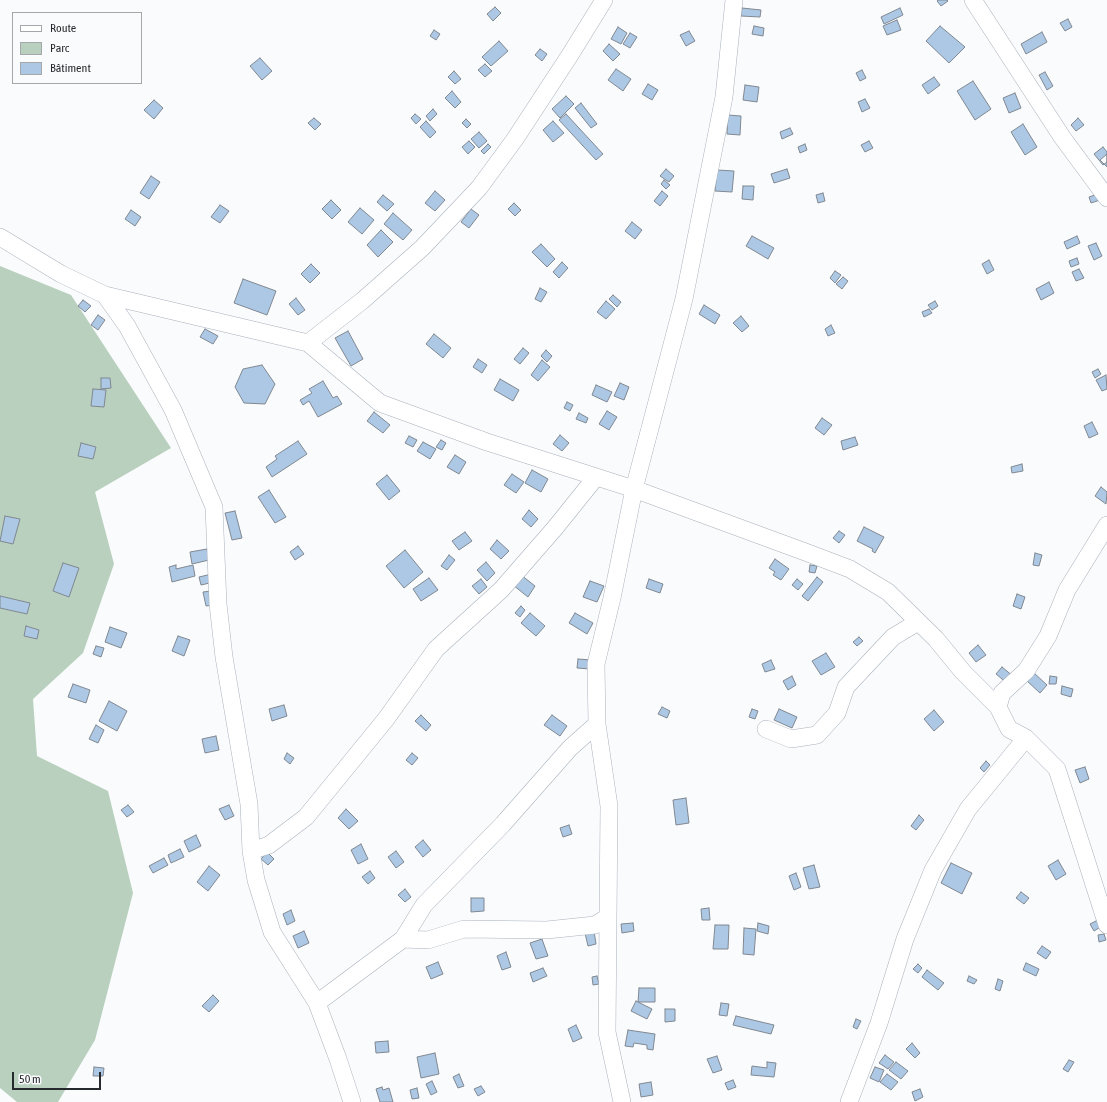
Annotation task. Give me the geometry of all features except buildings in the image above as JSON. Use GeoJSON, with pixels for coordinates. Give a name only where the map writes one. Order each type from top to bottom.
{"type":"FeatureCollection","features":[{"type":"Feature","properties":{"kind":"street"},"geometry":{"type":"LineString","coordinates":[[308,343],[362,301],[422,248],[479,188],[515,139],[604,0]]}},
{"type":"Feature","properties":{"kind":"street"},"geometry":{"type":"LineString","coordinates":[[622,1102],[607,1032],[609,806],[597,724],[596,664],[612,598],[634,489],[686,291],[724,97],[734,0]]}},
{"type":"Feature","properties":{"kind":"street"},"geometry":{"type":"LineString","coordinates":[[973,0],[1062,137],[1107,198]]}},
{"type":"Feature","properties":{"kind":"street"},"geometry":{"type":"LineString","coordinates":[[0,237],[61,274],[105,295],[308,343],[380,403],[487,442],[634,489],[850,569],[888,592],[936,638],[963,672],[998,707],[1009,729],[1026,738],[1057,769],[1107,925]]}},
{"type":"Feature","properties":{"kind":"street"},"geometry":{"type":"LineString","coordinates":[[105,295],[127,326],[173,410],[214,507],[218,604],[225,665],[249,804],[251,851],[256,880],[272,932],[317,1003],[352,1102]]}},
{"type":"Feature","properties":{"kind":"street"},"geometry":{"type":"LineString","coordinates":[[251,851],[269,845],[306,817],[386,719],[436,649],[501,590],[596,477]]}},
{"type":"Feature","properties":{"kind":"street"},"geometry":{"type":"LineString","coordinates":[[998,707],[1002,693],[1026,671],[1048,636],[1067,590],[1107,525]]}},
{"type":"Feature","properties":{"kind":"street"},"geometry":{"type":"LineString","coordinates":[[766,729],[791,739],[817,735],[838,714],[846,687],[894,637],[918,622]]}},
{"type":"Feature","properties":{"kind":"street"},"geometry":{"type":"LineString","coordinates":[[317,1003],[404,939],[424,905],[503,824],[570,748],[597,724]]}},
{"type":"Feature","properties":{"kind":"street"},"geometry":{"type":"LineString","coordinates":[[849,1102],[880,1023],[905,939],[933,870],[968,809],[1026,738]]}},
{"type":"Feature","properties":{"kind":"street"},"geometry":{"type":"LineString","coordinates":[[404,939],[428,940],[464,929],[547,930],[595,925],[608,917]]}},
{"type":"Feature","properties":{"kind":"green space"},"geometry":{"type":"Polygon","coordinates":[[[0,266],[71,295],[171,448],[95,492],[114,564],[83,653],[33,699],[37,756],[108,791],[133,893],[95,1040],[58,1102],[17,1102],[0,1088],[0,266]]]}}]}
